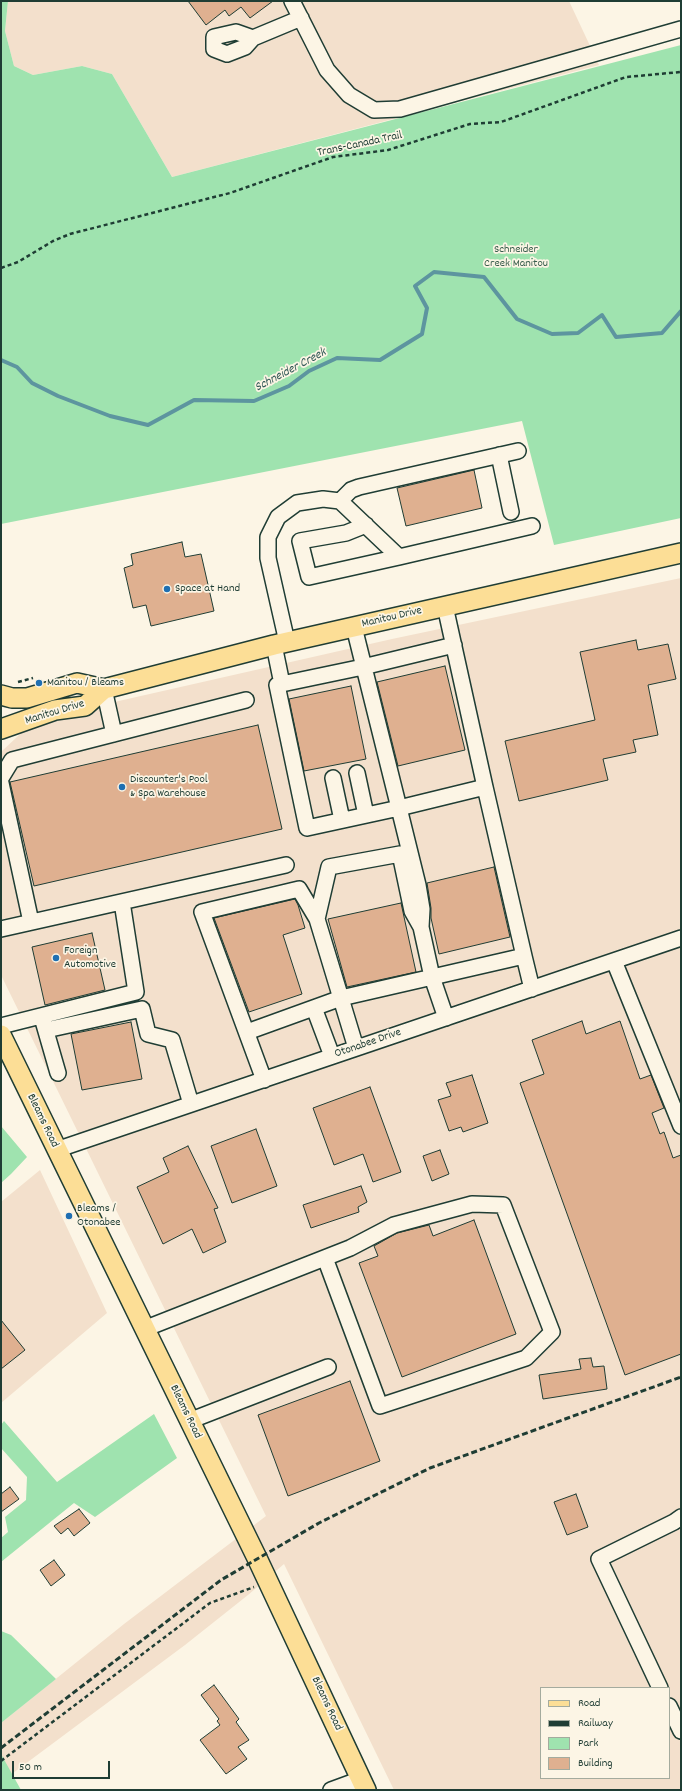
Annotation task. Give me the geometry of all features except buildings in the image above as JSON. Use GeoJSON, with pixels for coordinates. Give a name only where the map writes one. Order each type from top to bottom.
{"type":"FeatureCollection","features":[{"type":"Feature","properties":{"kind":"main road","name":"Manitou Drive"},"geometry":{"type":"LineString","coordinates":[[1,729],[55,710],[85,706],[104,690],[280,643],[681,553]]}},
{"type":"Feature","properties":{"kind":"main road","name":"Manitou Drive"},"geometry":{"type":"LineString","coordinates":[[1,695],[12,698],[27,698],[77,683],[104,690]]}},
{"type":"Feature","properties":{"kind":"main road","name":"Bleams Road"},"geometry":{"type":"LineString","coordinates":[[1,1036],[268,1582],[364,1785]]}},
{"type":"Feature","properties":{"kind":"street"},"geometry":{"type":"LineString","coordinates":[[292,1],[327,70],[349,95],[374,110],[400,108],[681,30]]}},
{"type":"Feature","properties":{"kind":"street"},"geometry":{"type":"LineString","coordinates":[[253,38],[301,18]]}},
{"type":"Feature","properties":{"kind":"street"},"geometry":{"type":"LineString","coordinates":[[340,501],[352,490],[360,487],[518,451]]}},
{"type":"Feature","properties":{"kind":"street"},"geometry":{"type":"LineString","coordinates":[[499,455],[511,512]]}},
{"type":"Feature","properties":{"kind":"street"},"geometry":{"type":"LineString","coordinates":[[282,684],[280,643],[268,558],[268,537],[278,517],[297,503],[323,499],[340,501],[399,557]]}},
{"type":"Feature","properties":{"kind":"street"},"geometry":{"type":"LineString","coordinates":[[366,525],[346,533],[300,541],[309,577],[532,526]]}},
{"type":"Feature","properties":{"kind":"street"},"geometry":{"type":"LineString","coordinates":[[445,606],[532,989]]}},
{"type":"Feature","properties":{"kind":"street"},"geometry":{"type":"LineString","coordinates":[[354,627],[418,885],[422,909],[421,927],[432,977],[446,1018]]}},
{"type":"Feature","properties":{"kind":"street"},"geometry":{"type":"LineString","coordinates":[[454,645],[363,667],[277,685],[307,828],[366,816],[485,787]]}},
{"type":"Feature","properties":{"kind":"street"},"geometry":{"type":"LineString","coordinates":[[104,690],[114,734]]}},
{"type":"Feature","properties":{"kind":"street"},"geometry":{"type":"LineString","coordinates":[[1,778],[12,760],[246,700]]}},
{"type":"Feature","properties":{"kind":"street"},"geometry":{"type":"LineString","coordinates":[[357,773],[366,816]]}},
{"type":"Feature","properties":{"kind":"street"},"geometry":{"type":"LineString","coordinates":[[333,778],[342,820]]}},
{"type":"Feature","properties":{"kind":"street"},"geometry":{"type":"LineString","coordinates":[[1,783],[31,922]]}},
{"type":"Feature","properties":{"kind":"street"},"geometry":{"type":"LineString","coordinates":[[317,919],[329,867],[400,854],[412,911],[421,927]]}},
{"type":"Feature","properties":{"kind":"street"},"geometry":{"type":"LineString","coordinates":[[1,929],[286,865]]}},
{"type":"Feature","properties":{"kind":"street"},"geometry":{"type":"LineString","coordinates":[[264,1080],[202,912],[299,889],[317,919],[356,1048]]}},
{"type":"Feature","properties":{"kind":"street"},"geometry":{"type":"LineString","coordinates":[[44,1023],[136,992],[122,902]]}},
{"type":"Feature","properties":{"kind":"street","name":"Otonabee Drive"},"geometry":{"type":"LineString","coordinates":[[56,1150],[681,938]]}},
{"type":"Feature","properties":{"kind":"street"},"geometry":{"type":"LineString","coordinates":[[246,1032],[341,998],[524,956]]}},
{"type":"Feature","properties":{"kind":"street"},"geometry":{"type":"LineString","coordinates":[[614,961],[681,1126]]}},
{"type":"Feature","properties":{"kind":"street"},"geometry":{"type":"LineString","coordinates":[[314,1008],[332,1056]]}},
{"type":"Feature","properties":{"kind":"street"},"geometry":{"type":"LineString","coordinates":[[1,1026],[44,1023],[142,1009],[148,1034],[172,1040],[191,1104]]}},
{"type":"Feature","properties":{"kind":"street"},"geometry":{"type":"LineString","coordinates":[[44,1023],[58,1073]]}},
{"type":"Feature","properties":{"kind":"street"},"geometry":{"type":"LineString","coordinates":[[144,1329],[350,1248],[394,1225],[472,1204],[503,1205],[552,1332],[526,1358],[380,1406],[325,1258]]}},
{"type":"Feature","properties":{"kind":"street"},"geometry":{"type":"LineString","coordinates":[[189,1421],[328,1368]]}},
{"type":"Feature","properties":{"kind":"street"},"geometry":{"type":"LineString","coordinates":[[660,1687],[599,1559],[674,1522],[681,1516]]}},
{"type":"Feature","properties":{"kind":"street"},"geometry":{"type":"LineString","coordinates":[[670,1708],[681,1731]]}},
{"type":"Feature","properties":{"kind":"street"},"geometry":{"type":"LineString","coordinates":[[331,1790],[364,1785]]}},
{"type":"Feature","properties":{"kind":"path","name":"Trans-Canada Trail"},"geometry":{"type":"LineString","coordinates":[[1,268],[18,262],[53,241],[70,234],[230,193],[333,157],[388,150],[470,124],[501,122],[626,77],[681,72]]}},
{"type":"Feature","properties":{"kind":"path"},"geometry":{"type":"LineString","coordinates":[[1,1761],[210,1603],[268,1582]]}},
{"type":"Feature","properties":{"kind":"shaded area"},"geometry":{"type":"Polygon","coordinates":[[[8,1],[569,1],[599,65],[172,177],[112,74],[82,66],[33,75],[14,66],[5,31],[8,1]]]}},
{"type":"Feature","properties":{"kind":"shaded area"},"geometry":{"type":"Polygon","coordinates":[[[681,578],[681,1790],[394,1790],[284,1564],[185,1645],[1,1782],[1,1723],[124,1624],[266,1516],[1,975],[1,752],[35,720],[392,639],[681,578]]]}},
{"type":"Feature","properties":{"kind":"shaded area"},"geometry":{"type":"Polygon","coordinates":[[[40,1170],[107,1313],[1,1403],[1,1202],[40,1170]]]}},
{"type":"Feature","properties":{"kind":"green space","name":"Schneider Creek Manitou"},"geometry":{"type":"Polygon","coordinates":[[[1,1],[8,1],[5,31],[14,66],[33,75],[82,66],[112,74],[172,177],[681,45],[681,518],[554,545],[522,421],[1,524],[1,1]]]}},
{"type":"Feature","properties":{"kind":"green space"},"geometry":{"type":"Polygon","coordinates":[[[1,1126],[27,1157],[1,1183],[1,1126]]]}},
{"type":"Feature","properties":{"kind":"green space"},"geometry":{"type":"Polygon","coordinates":[[[154,1414],[177,1458],[95,1517],[74,1503],[1,1562],[1,1538],[8,1532],[5,1517],[26,1500],[27,1477],[1,1448],[1,1425],[4,1421],[57,1482],[154,1414]]]}},
{"type":"Feature","properties":{"kind":"green space"},"geometry":{"type":"Polygon","coordinates":[[[1,1631],[11,1635],[56,1679],[1,1723],[1,1631]]]}},
{"type":"Feature","properties":{"kind":"green space"},"geometry":{"type":"Polygon","coordinates":[[[1,1754],[21,1790],[1,1790],[1,1754]]]}},
{"type":"Feature","properties":{"kind":"waterway","name":"Schneider Creek"},"geometry":{"type":"LineString","coordinates":[[1,360],[17,367],[32,383],[58,396],[110,416],[148,425],[194,400],[254,401],[289,386],[309,371],[337,358],[380,360],[422,334],[427,308],[415,286],[434,272],[484,277],[517,319],[552,334],[578,333],[602,315],[616,337],[662,333],[681,311]]}},
{"type":"Feature","properties":{"kind":"railway"},"geometry":{"type":"LineString","coordinates":[[1,1748],[221,1580],[319,1523],[430,1468],[681,1377]]}},
{"type":"Feature","properties":{"kind":"place","name":"Space at Hand"},"geometry":{"type":"Point","coordinates":[167,589]}},
{"type":"Feature","properties":{"kind":"place","name":"Manitou / Bleams"},"geometry":{"type":"Point","coordinates":[39,683]}},
{"type":"Feature","properties":{"kind":"place","name":"Discounter's Pool & Spa Warehouse"},"geometry":{"type":"Point","coordinates":[122,787]}},
{"type":"Feature","properties":{"kind":"place","name":"Foreign Automotive"},"geometry":{"type":"Point","coordinates":[56,958]}},
{"type":"Feature","properties":{"kind":"place","name":"Bleams / Otonabee"},"geometry":{"type":"Point","coordinates":[69,1216]}}]}
